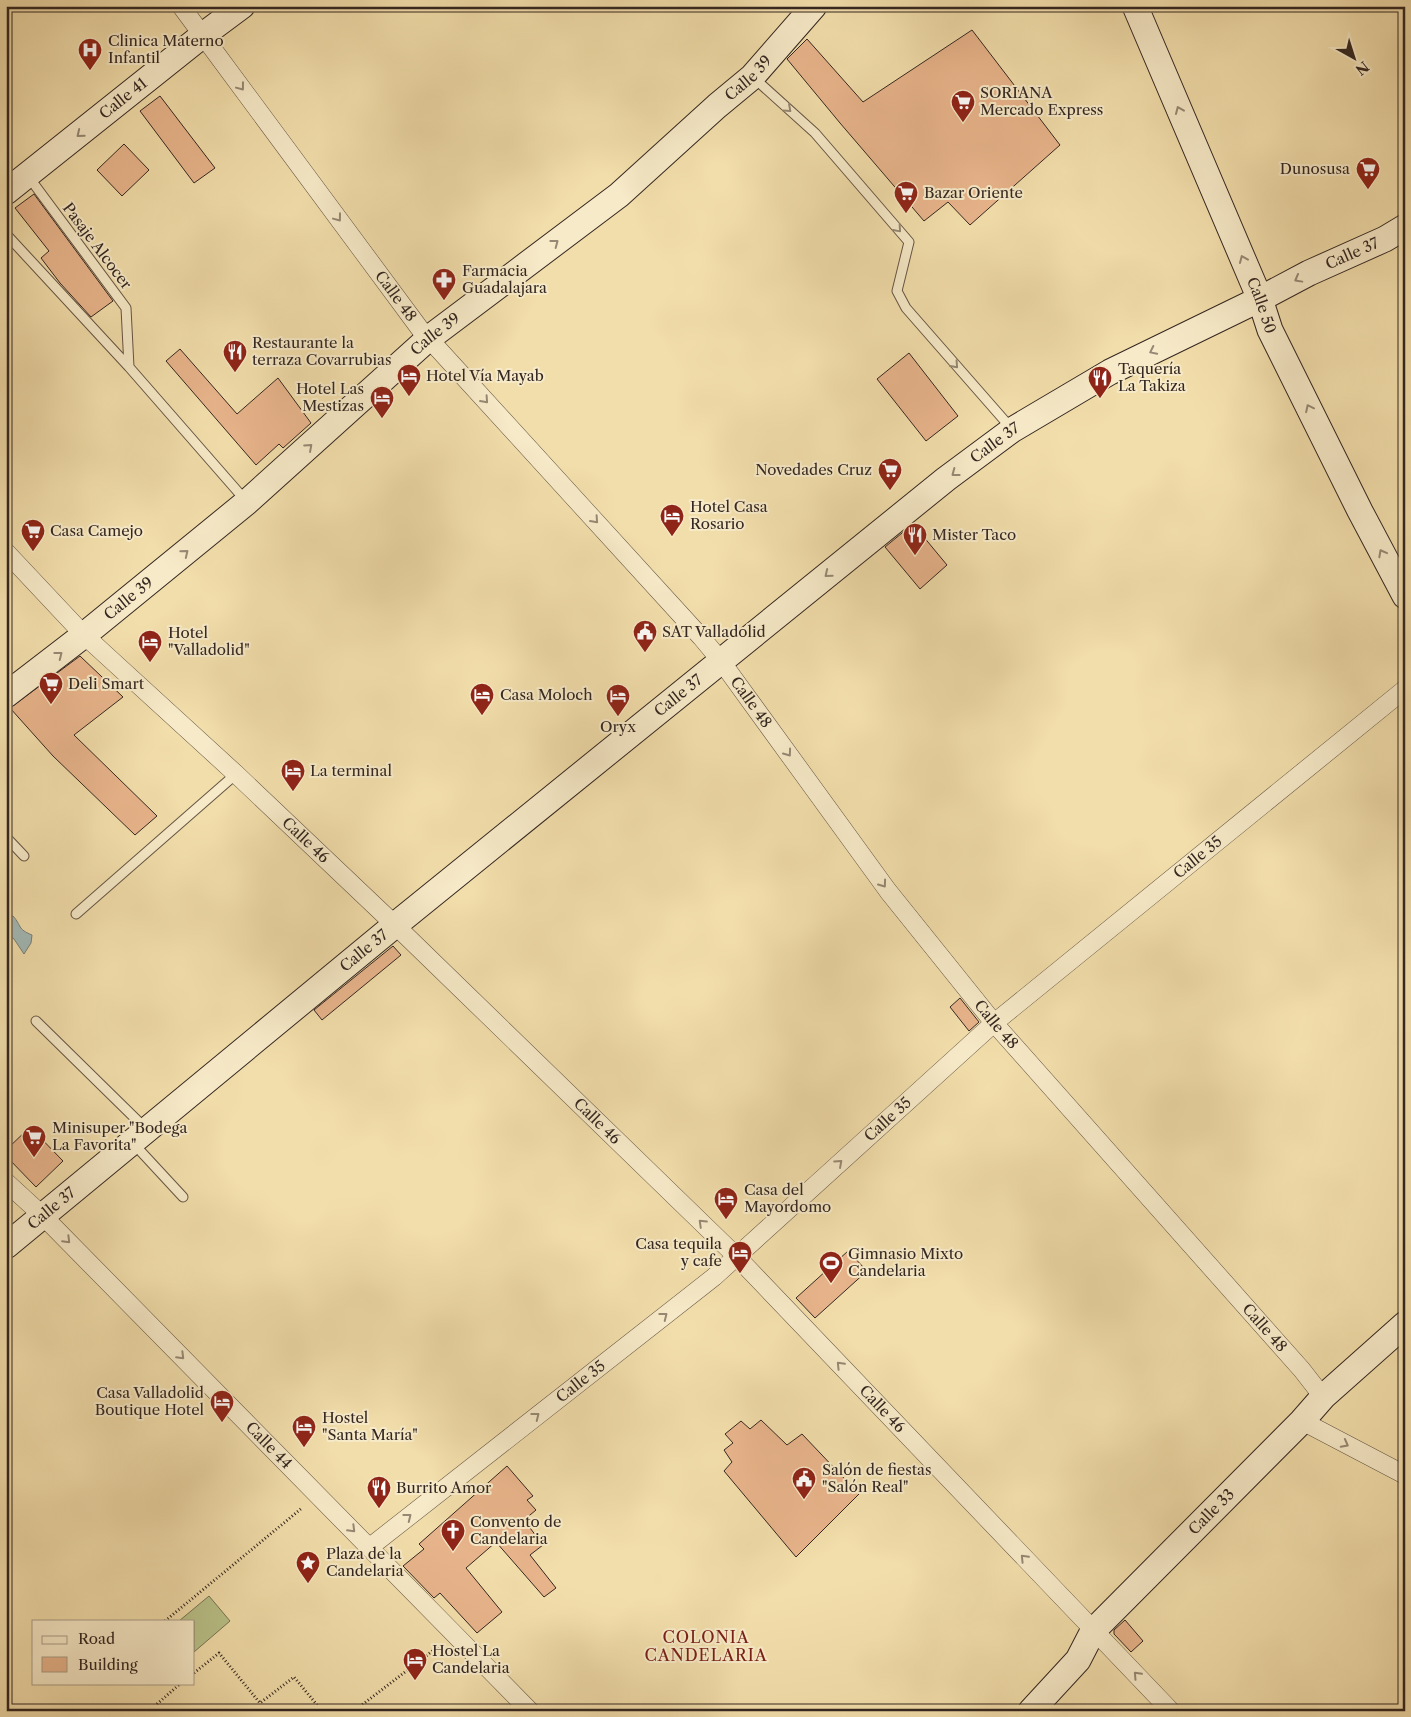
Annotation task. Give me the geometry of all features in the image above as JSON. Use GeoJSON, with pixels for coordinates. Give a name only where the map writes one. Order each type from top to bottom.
{"type":"FeatureCollection","features":[{"type":"Feature","properties":{"kind":"street","name":"Calle 48"},"geometry":{"type":"LineString","coordinates":[[181,6],[420,329],[701,637],[721,661],[888,891],[994,1023],[1302,1370],[1323,1397]]}},
{"type":"Feature","properties":{"kind":"street","name":"Calle 41"},"geometry":{"type":"LineString","coordinates":[[6,192],[242,6]]}},
{"type":"Feature","properties":{"kind":"street","name":"Calle 39"},"geometry":{"type":"LineString","coordinates":[[6,695],[84,635],[247,502],[429,338],[618,195],[752,76],[814,6]]}},
{"type":"Feature","properties":{"kind":"street","name":"Calle 50"},"geometry":{"type":"LineString","coordinates":[[1135,6],[1260,300],[1270,330],[1405,596]]}},
{"type":"Feature","properties":{"kind":"street","name":"Calle 37"},"geometry":{"type":"LineString","coordinates":[[6,1246],[395,925],[946,479],[1012,430],[1110,372],[1260,300],[1309,273],[1385,239],[1405,227]]}},
{"type":"Feature","properties":{"kind":"street","name":"Calle 46"},"geometry":{"type":"LineString","coordinates":[[6,552],[84,635],[236,774],[395,925],[736,1256],[1170,1711]]}},
{"type":"Feature","properties":{"kind":"street","name":"Calle 35"},"geometry":{"type":"LineString","coordinates":[[370,1547],[714,1277],[994,1023],[1405,689]]}},
{"type":"Feature","properties":{"kind":"street","name":"Calle 44"},"geometry":{"type":"LineString","coordinates":[[6,1182],[42,1215],[530,1711]]}},
{"type":"Feature","properties":{"kind":"street","name":"Calle 33"},"geometry":{"type":"LineString","coordinates":[[1031,1711],[1078,1660],[1093,1631],[1302,1421],[1323,1397],[1405,1324]]}},
{"type":"Feature","properties":{"kind":"street"},"geometry":{"type":"LineString","coordinates":[[1302,1421],[1405,1475]]}},
{"type":"Feature","properties":{"kind":"lane"},"geometry":{"type":"LineString","coordinates":[[752,76],[815,133],[909,242],[897,291],[906,308],[1012,430]]}},
{"type":"Feature","properties":{"kind":"lane","name":"Pasaje Alcocer"},"geometry":{"type":"LineString","coordinates":[[28,176],[126,308],[129,368]]}},
{"type":"Feature","properties":{"kind":"lane"},"geometry":{"type":"LineString","coordinates":[[6,234],[129,368],[247,502]]}},
{"type":"Feature","properties":{"kind":"lane"},"geometry":{"type":"LineString","coordinates":[[76,914],[236,774]]}},
{"type":"Feature","properties":{"kind":"lane"},"geometry":{"type":"LineString","coordinates":[[6,837],[24,856]]}},
{"type":"Feature","properties":{"kind":"lane"},"geometry":{"type":"LineString","coordinates":[[36,1021],[139,1135],[183,1197]]}},
{"type":"Feature","properties":{"kind":"path"},"geometry":{"type":"LineString","coordinates":[[166,1620],[318,1495]]}},
{"type":"Feature","properties":{"kind":"path"},"geometry":{"type":"LineString","coordinates":[[354,1711],[455,1634]]}},
{"type":"Feature","properties":{"kind":"path"},"geometry":{"type":"LineString","coordinates":[[195,1672],[220,1653],[260,1703],[294,1677],[322,1711]]}},
{"type":"Feature","properties":{"kind":"path"},"geometry":{"type":"LineString","coordinates":[[149,1711],[180,1684]]}},
{"type":"Feature","properties":{"kind":"green space"},"geometry":{"type":"Polygon","coordinates":[[[209,1596],[230,1621],[195,1651],[195,1620],[180,1620],[209,1596]]]}},
{"type":"Feature","properties":{"kind":"water"},"geometry":{"type":"Polygon","coordinates":[[[6,916],[13,916],[22,929],[32,935],[31,943],[24,954],[14,939],[6,933],[6,916]]]}},
{"type":"Feature","properties":{"kind":"building","name":"SORIANA Mercado Express"},"geometry":{"type":"Polygon","coordinates":[[[972,30],[1060,145],[970,225],[948,202],[924,221],[787,59],[807,39],[863,102],[972,30]]]}},
{"type":"Feature","properties":{"kind":"building"},"geometry":{"type":"Polygon","coordinates":[[[160,96],[215,168],[194,183],[140,111],[160,96]]]}},
{"type":"Feature","properties":{"kind":"building"},"geometry":{"type":"Polygon","coordinates":[[[124,144],[149,170],[122,196],[97,170],[124,144]]]}},
{"type":"Feature","properties":{"kind":"building"},"geometry":{"type":"Polygon","coordinates":[[[34,194],[113,301],[91,317],[60,283],[41,258],[49,251],[15,208],[34,194]]]}},
{"type":"Feature","properties":{"kind":"building"},"geometry":{"type":"Polygon","coordinates":[[[180,349],[237,414],[278,378],[311,423],[283,448],[279,444],[256,465],[166,361],[180,349]]]}},
{"type":"Feature","properties":{"kind":"building"},"geometry":{"type":"Polygon","coordinates":[[[909,353],[958,416],[926,441],[877,379],[909,353]]]}},
{"type":"Feature","properties":{"kind":"building","name":"Mister Taco"},"geometry":{"type":"Polygon","coordinates":[[[913,524],[947,565],[920,589],[885,547],[913,524]]]}},
{"type":"Feature","properties":{"kind":"building"},"geometry":{"type":"Polygon","coordinates":[[[80,656],[123,697],[74,735],[157,816],[135,835],[53,756],[10,708],[80,656]]]}},
{"type":"Feature","properties":{"kind":"building"},"geometry":{"type":"Polygon","coordinates":[[[393,946],[401,955],[322,1020],[314,1010],[393,946]]]}},
{"type":"Feature","properties":{"kind":"building"},"geometry":{"type":"Polygon","coordinates":[[[960,998],[979,1022],[969,1031],[950,1007],[960,998]]]}},
{"type":"Feature","properties":{"kind":"building","name":"Minisuper \"Bodega La Favorita\""},"geometry":{"type":"Polygon","coordinates":[[[30,1127],[63,1161],[36,1187],[6,1156],[6,1150],[30,1127]]]}},
{"type":"Feature","properties":{"kind":"building","name":"Gimnasio Mixto Candelaria"},"geometry":{"type":"Polygon","coordinates":[[[848,1251],[867,1271],[815,1318],[796,1298],[848,1251]]]}},
{"type":"Feature","properties":{"kind":"building"},"geometry":{"type":"Polygon","coordinates":[[[761,1420],[787,1445],[802,1434],[859,1494],[796,1557],[724,1471],[732,1462],[724,1450],[733,1443],[725,1434],[741,1421],[750,1429],[761,1420]]]}},
{"type":"Feature","properties":{"kind":"building","name":"Convento de Candelaria"},"geometry":{"type":"Polygon","coordinates":[[[507,1466],[533,1496],[527,1500],[536,1510],[524,1520],[543,1545],[530,1555],[556,1588],[544,1597],[496,1542],[466,1568],[502,1612],[477,1633],[440,1593],[434,1598],[403,1566],[424,1549],[419,1544],[507,1466]]]}},
{"type":"Feature","properties":{"kind":"building"},"geometry":{"type":"Polygon","coordinates":[[[1125,1620],[1143,1641],[1131,1652],[1114,1634],[1114,1630],[1125,1620]]]}},
{"type":"Feature","properties":{"kind":"place","name":"Clinica Materno Infantil"},"geometry":{"type":"Point","coordinates":[90,71]}},
{"type":"Feature","properties":{"kind":"place","name":"SORIANA Mercado Express"},"geometry":{"type":"Point","coordinates":[963,123]}},
{"type":"Feature","properties":{"kind":"place","name":"Dunosusa"},"geometry":{"type":"Point","coordinates":[1368,190]}},
{"type":"Feature","properties":{"kind":"place","name":"Bazar Oriente"},"geometry":{"type":"Point","coordinates":[906,214]}},
{"type":"Feature","properties":{"kind":"place","name":"Farmacia Guadalajara"},"geometry":{"type":"Point","coordinates":[444,301]}},
{"type":"Feature","properties":{"kind":"place","name":"Restaurante la terraza Covarrubias"},"geometry":{"type":"Point","coordinates":[235,373]}},
{"type":"Feature","properties":{"kind":"place","name":"Hotel Vía Mayab"},"geometry":{"type":"Point","coordinates":[409,397]}},
{"type":"Feature","properties":{"kind":"place","name":"Taquería La Takiza"},"geometry":{"type":"Point","coordinates":[1100,399]}},
{"type":"Feature","properties":{"kind":"place","name":"Hotel Las Mestizas"},"geometry":{"type":"Point","coordinates":[382,419]}},
{"type":"Feature","properties":{"kind":"place","name":"Novedades Cruz"},"geometry":{"type":"Point","coordinates":[890,491]}},
{"type":"Feature","properties":{"kind":"place","name":"Hotel Casa Rosario"},"geometry":{"type":"Point","coordinates":[672,537]}},
{"type":"Feature","properties":{"kind":"place","name":"Casa Camejo"},"geometry":{"type":"Point","coordinates":[33,552]}},
{"type":"Feature","properties":{"kind":"place","name":"Mister Taco"},"geometry":{"type":"Point","coordinates":[915,556]}},
{"type":"Feature","properties":{"kind":"place","name":"SAT Valladolid"},"geometry":{"type":"Point","coordinates":[645,653]}},
{"type":"Feature","properties":{"kind":"place","name":"Hotel \"Valladolid\""},"geometry":{"type":"Point","coordinates":[150,663]}},
{"type":"Feature","properties":{"kind":"place","name":"Deli Smart"},"geometry":{"type":"Point","coordinates":[51,705]}},
{"type":"Feature","properties":{"kind":"place","name":"Casa Moloch"},"geometry":{"type":"Point","coordinates":[482,716]}},
{"type":"Feature","properties":{"kind":"place","name":"Oryx"},"geometry":{"type":"Point","coordinates":[618,717]}},
{"type":"Feature","properties":{"kind":"place","name":"La terminal"},"geometry":{"type":"Point","coordinates":[293,792]}},
{"type":"Feature","properties":{"kind":"place","name":"Minisuper \"Bodega La Favorita\""},"geometry":{"type":"Point","coordinates":[34,1158]}},
{"type":"Feature","properties":{"kind":"place","name":"Casa del Mayordomo"},"geometry":{"type":"Point","coordinates":[726,1220]}},
{"type":"Feature","properties":{"kind":"place","name":"Casa tequila y cafe"},"geometry":{"type":"Point","coordinates":[740,1274]}},
{"type":"Feature","properties":{"kind":"place","name":"Gimnasio Mixto Candelaria"},"geometry":{"type":"Point","coordinates":[831,1284]}},
{"type":"Feature","properties":{"kind":"place","name":"Casa Valladolid Boutique Hotel"},"geometry":{"type":"Point","coordinates":[222,1423]}},
{"type":"Feature","properties":{"kind":"place","name":"Hostel \"Santa María\""},"geometry":{"type":"Point","coordinates":[304,1448]}},
{"type":"Feature","properties":{"kind":"place","name":"Salón de fiestas \"Salón Real\""},"geometry":{"type":"Point","coordinates":[804,1500]}},
{"type":"Feature","properties":{"kind":"place","name":"Burrito Amor"},"geometry":{"type":"Point","coordinates":[379,1509]}},
{"type":"Feature","properties":{"kind":"place","name":"Convento de Candelaria"},"geometry":{"type":"Point","coordinates":[453,1552]}},
{"type":"Feature","properties":{"kind":"place","name":"Plaza de la Candelaria"},"geometry":{"type":"Point","coordinates":[308,1584]}},
{"type":"Feature","properties":{"kind":"place","name":"Hostel La Candelaria"},"geometry":{"type":"Point","coordinates":[415,1681]}},
{"type":"Feature","properties":{"kind":"district","name":"COLONIA CANDELARIA"},"geometry":{"type":"Point","coordinates":[706,1646]}}]}
